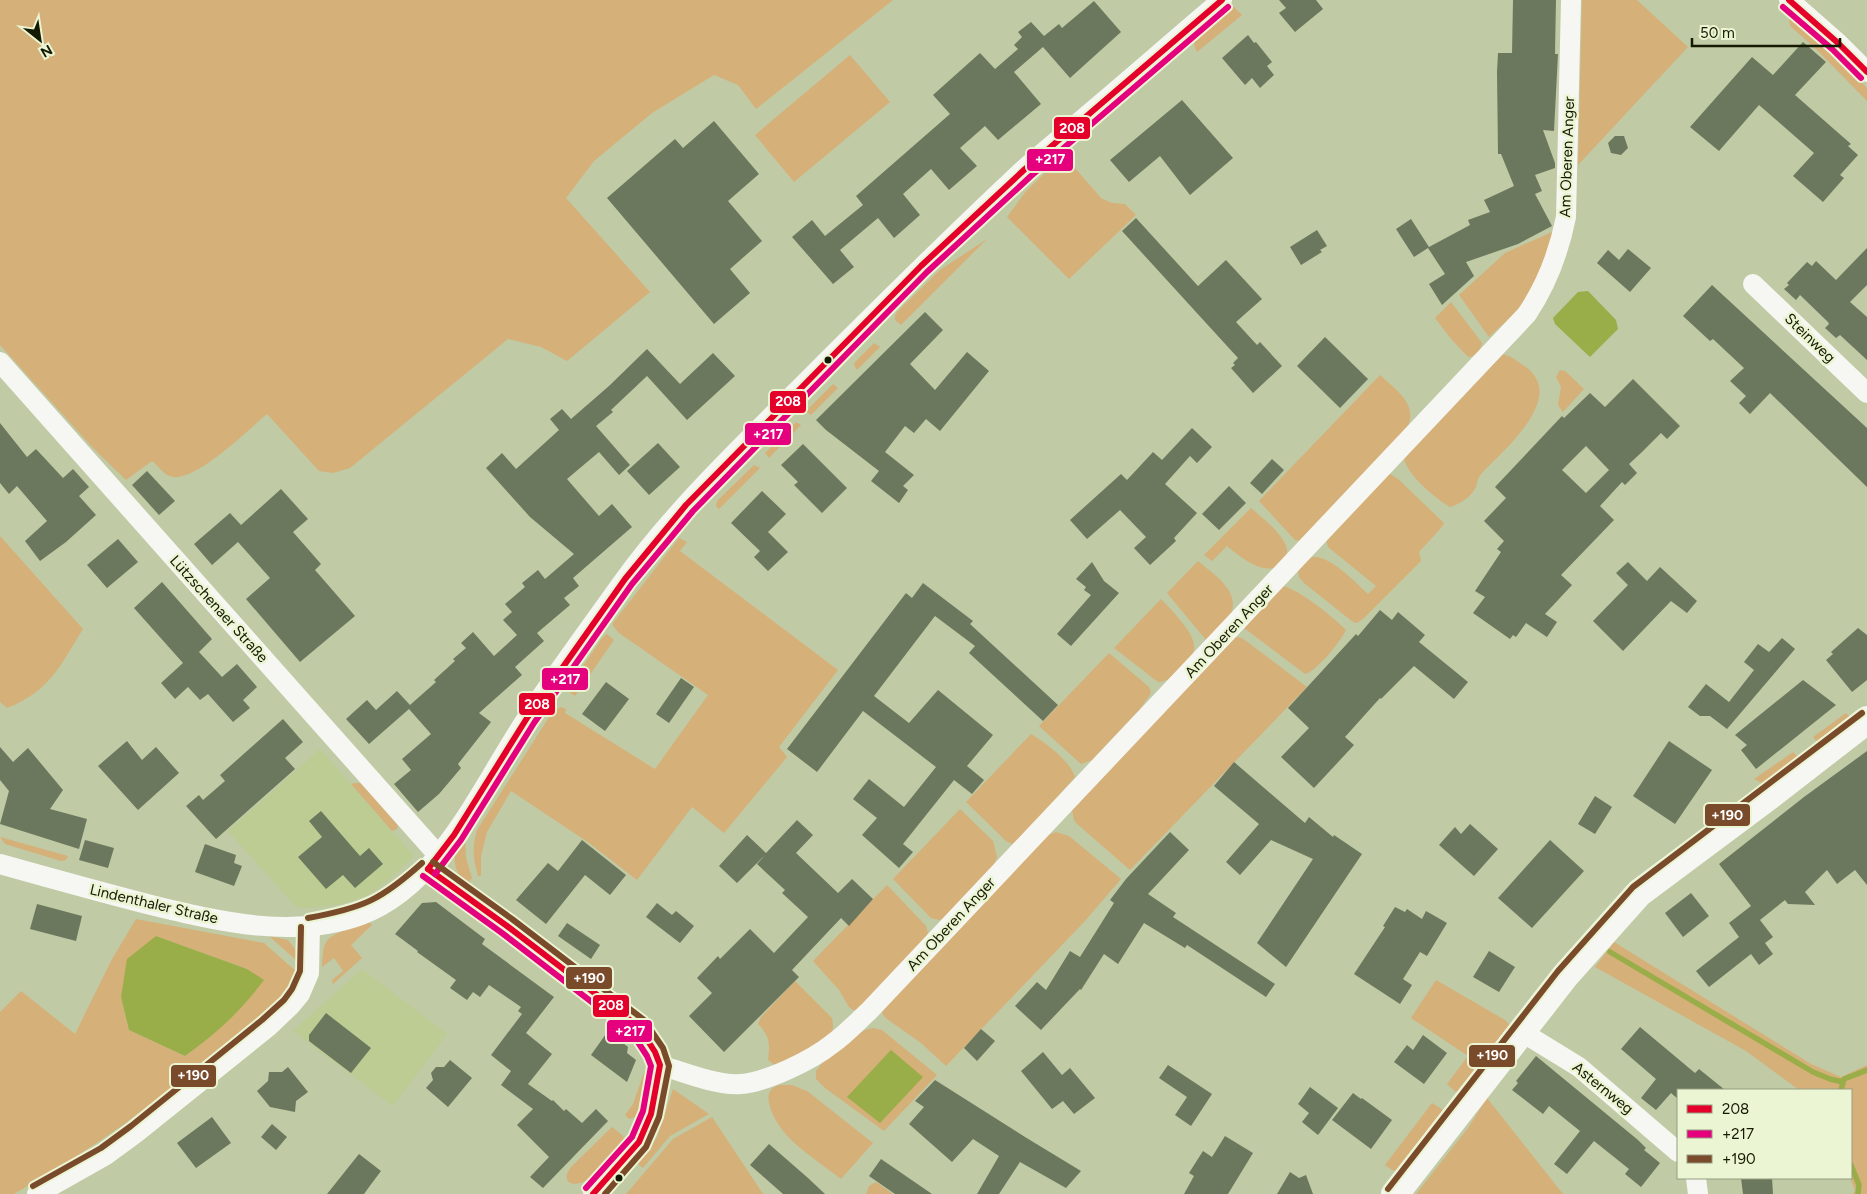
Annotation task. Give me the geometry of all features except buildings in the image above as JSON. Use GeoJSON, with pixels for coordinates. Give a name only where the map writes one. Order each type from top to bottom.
{"type":"FeatureCollection","features":[{"type":"Feature","properties":{"kind":"main road"},"geometry":{"type":"LineString","coordinates":[[1396,1194],[1565,976],[1639,893],[1770,796],[1867,720]]}},
{"type":"Feature","properties":{"kind":"street","name":"Lindenthaler Straße"},"geometry":{"type":"LineString","coordinates":[[0,864],[189,914],[265,927],[310,927],[361,915],[385,904],[405,890],[433,862],[454,835],[527,718],[620,586],[686,505],[916,272],[1025,169],[1222,0]]}},
{"type":"Feature","properties":{"kind":"street","name":"Am Oberen Anger"},"geometry":{"type":"LineString","coordinates":[[660,1065],[724,1082],[742,1084],[790,1068],[832,1044],[869,1011],[1527,314],[1540,294],[1551,270],[1559,249],[1566,216],[1571,0]]}},
{"type":"Feature","properties":{"kind":"street"},"geometry":{"type":"LineString","coordinates":[[1789,0],[1838,43],[1867,72]]}},
{"type":"Feature","properties":{"kind":"street","name":"Steinweg"},"geometry":{"type":"LineString","coordinates":[[1753,284],[1867,393]]}},
{"type":"Feature","properties":{"kind":"street","name":"Lützschenaer Straße"},"geometry":{"type":"LineString","coordinates":[[0,362],[433,862],[507,926],[638,1027],[655,1052],[660,1065]]}},
{"type":"Feature","properties":{"kind":"street"},"geometry":{"type":"LineString","coordinates":[[38,1194],[106,1155],[136,1133],[268,1027],[290,1006],[300,994],[309,973],[310,927]]}},
{"type":"Feature","properties":{"kind":"street","name":"Asternweg"},"geometry":{"type":"LineString","coordinates":[[1522,1032],[1578,1067],[1677,1151]]}},
{"type":"Feature","properties":{"kind":"street"},"geometry":{"type":"LineString","coordinates":[[593,1194],[639,1142],[651,1114],[660,1065]]}},
{"type":"Feature","properties":{"kind":"street"},"geometry":{"type":"LineString","coordinates":[[1696,1179],[1698,1194]]}},
{"type":"Feature","properties":{"kind":"shaded area"},"geometry":{"type":"Polygon","coordinates":[[[0,0],[893,0],[756,109],[738,85],[714,75],[652,113],[594,161],[566,198],[650,292],[567,361],[541,347],[508,339],[350,468],[333,473],[319,471],[267,414],[220,454],[192,472],[179,477],[169,476],[152,461],[126,480],[93,448],[0,345],[0,0]]]}},
{"type":"Feature","properties":{"kind":"shaded area"},"geometry":{"type":"Polygon","coordinates":[[[1582,0],[1637,0],[1688,47],[1578,165],[1582,0]]]}},
{"type":"Feature","properties":{"kind":"shaded area"},"geometry":{"type":"Polygon","coordinates":[[[1231,7],[1234,7],[1242,15],[1197,52],[1194,44],[1197,36],[1231,7]]]}},
{"type":"Feature","properties":{"kind":"shaded area"},"geometry":{"type":"Polygon","coordinates":[[[1794,17],[1814,34],[1867,88],[1867,101],[1816,49],[1790,26],[1789,19],[1794,17]]]}},
{"type":"Feature","properties":{"kind":"shaded area"},"geometry":{"type":"Polygon","coordinates":[[[850,55],[890,102],[794,182],[755,135],[850,55]]]}},
{"type":"Feature","properties":{"kind":"shaded area"},"geometry":{"type":"Polygon","coordinates":[[[1064,155],[1101,198],[1112,203],[1125,204],[1136,215],[1069,279],[1007,217],[1026,191],[1064,155]]]}},
{"type":"Feature","properties":{"kind":"shaded area"},"geometry":{"type":"Polygon","coordinates":[[[1552,232],[1550,251],[1532,292],[1513,315],[1489,337],[1459,295],[1505,253],[1552,232]]]}},
{"type":"Feature","properties":{"kind":"shaded area"},"geometry":{"type":"Polygon","coordinates":[[[987,239],[901,325],[895,320],[897,312],[940,270],[987,239]]]}},
{"type":"Feature","properties":{"kind":"shaded area"},"geometry":{"type":"Polygon","coordinates":[[[1588,291],[1616,320],[1618,329],[1590,357],[1555,324],[1553,318],[1578,292],[1588,291]]]}},
{"type":"Feature","properties":{"kind":"shaded area"},"geometry":{"type":"Polygon","coordinates":[[[1451,302],[1482,343],[1479,351],[1473,356],[1468,357],[1435,318],[1451,302]]]}},
{"type":"Feature","properties":{"kind":"shaded area"},"geometry":{"type":"Polygon","coordinates":[[[874,343],[880,347],[857,370],[854,365],[855,362],[874,343]]]}},
{"type":"Feature","properties":{"kind":"shaded area"},"geometry":{"type":"Polygon","coordinates":[[[1503,354],[1523,365],[1536,377],[1540,391],[1536,406],[1528,422],[1517,437],[1480,475],[1472,494],[1450,507],[1437,498],[1416,478],[1410,471],[1404,458],[1495,356],[1503,354]]]}},
{"type":"Feature","properties":{"kind":"shaded area"},"geometry":{"type":"Polygon","coordinates":[[[1560,370],[1565,371],[1584,389],[1563,412],[1558,405],[1561,387],[1556,377],[1560,370]]]}},
{"type":"Feature","properties":{"kind":"shaded area"},"geometry":{"type":"Polygon","coordinates":[[[1380,375],[1405,399],[1410,413],[1410,421],[1406,430],[1299,541],[1295,540],[1259,501],[1380,375]]]}},
{"type":"Feature","properties":{"kind":"shaded area"},"geometry":{"type":"Polygon","coordinates":[[[833,384],[838,388],[811,415],[807,412],[809,408],[833,384]]]}},
{"type":"Feature","properties":{"kind":"shaded area"},"geometry":{"type":"Polygon","coordinates":[[[796,422],[801,425],[769,458],[765,453],[796,422]]]}},
{"type":"Feature","properties":{"kind":"shaded area"},"geometry":{"type":"Polygon","coordinates":[[[754,465],[760,468],[719,509],[716,506],[717,501],[754,465]]]}},
{"type":"Feature","properties":{"kind":"shaded area"},"geometry":{"type":"Polygon","coordinates":[[[1390,474],[1398,479],[1444,523],[1419,552],[1421,561],[1357,623],[1353,622],[1304,583],[1299,577],[1298,569],[1308,559],[1317,557],[1332,563],[1368,594],[1376,586],[1328,547],[1326,539],[1386,475],[1390,474]]]}},
{"type":"Feature","properties":{"kind":"shaded area"},"geometry":{"type":"Polygon","coordinates":[[[1251,508],[1272,527],[1285,543],[1287,553],[1281,563],[1275,567],[1260,567],[1245,560],[1227,546],[1212,561],[1204,555],[1251,508]]]}},
{"type":"Feature","properties":{"kind":"shaded area"},"geometry":{"type":"Polygon","coordinates":[[[0,536],[83,629],[60,666],[44,685],[34,694],[7,708],[0,702],[0,536]]]}},
{"type":"Feature","properties":{"kind":"shaded area"},"geometry":{"type":"Polygon","coordinates":[[[679,538],[687,542],[680,551],[838,670],[779,747],[787,757],[724,833],[692,807],[637,880],[589,843],[511,791],[487,832],[481,856],[481,876],[478,876],[474,853],[477,830],[553,711],[561,707],[566,709],[565,713],[655,769],[708,695],[619,633],[613,626],[613,623],[679,538]]]}},
{"type":"Feature","properties":{"kind":"shaded area"},"geometry":{"type":"Polygon","coordinates":[[[1198,561],[1224,583],[1229,590],[1233,606],[1227,621],[1206,640],[1167,593],[1198,561]]]}},
{"type":"Feature","properties":{"kind":"shaded area"},"geometry":{"type":"Polygon","coordinates":[[[1281,586],[1305,597],[1346,630],[1334,648],[1321,662],[1305,674],[1244,628],[1281,586]]]}},
{"type":"Feature","properties":{"kind":"shaded area"},"geometry":{"type":"Polygon","coordinates":[[[1161,599],[1188,630],[1192,637],[1194,650],[1175,675],[1170,679],[1158,682],[1114,648],[1161,599]]]}},
{"type":"Feature","properties":{"kind":"shaded area"},"geometry":{"type":"Polygon","coordinates":[[[607,634],[614,640],[575,696],[568,691],[569,687],[602,638],[607,634]]]}},
{"type":"Feature","properties":{"kind":"shaded area"},"geometry":{"type":"Polygon","coordinates":[[[1236,637],[1242,638],[1307,687],[1130,870],[1076,823],[1072,810],[1236,637]]]}},
{"type":"Feature","properties":{"kind":"shaded area"},"geometry":{"type":"Polygon","coordinates":[[[1109,653],[1149,687],[1151,693],[1140,709],[1092,760],[1081,764],[1039,726],[1109,653]]]}},
{"type":"Feature","properties":{"kind":"shaded area"},"geometry":{"type":"Polygon","coordinates":[[[1846,713],[1850,717],[1818,743],[1813,737],[1846,713]]]}},
{"type":"Feature","properties":{"kind":"shaded area"},"geometry":{"type":"Polygon","coordinates":[[[1031,734],[1063,759],[1075,777],[1019,840],[1012,844],[1006,841],[966,802],[1031,734]]]}},
{"type":"Feature","properties":{"kind":"shaded area"},"geometry":{"type":"Polygon","coordinates":[[[320,749],[414,856],[391,878],[367,896],[341,904],[309,908],[296,907],[228,831],[320,749]]]}},
{"type":"Feature","properties":{"kind":"shaded area"},"geometry":{"type":"Polygon","coordinates":[[[1793,752],[1799,758],[1764,784],[1754,779],[1793,752]]]}},
{"type":"Feature","properties":{"kind":"shaded area"},"geometry":{"type":"Polygon","coordinates":[[[360,783],[365,788],[398,825],[397,829],[392,831],[351,784],[360,783]]]}},
{"type":"Feature","properties":{"kind":"shaded area"},"geometry":{"type":"Polygon","coordinates":[[[960,809],[993,841],[997,857],[993,867],[944,919],[939,920],[931,918],[893,879],[960,809]]]}},
{"type":"Feature","properties":{"kind":"shaded area"},"geometry":{"type":"Polygon","coordinates":[[[1056,832],[1069,836],[1121,879],[1085,921],[946,1066],[921,1043],[887,1019],[882,1011],[1044,837],[1056,832]]]}},
{"type":"Feature","properties":{"kind":"shaded area"},"geometry":{"type":"Polygon","coordinates":[[[0,837],[68,856],[66,860],[61,861],[5,844],[0,837]]]}},
{"type":"Feature","properties":{"kind":"shaded area"},"geometry":{"type":"Polygon","coordinates":[[[465,838],[466,858],[472,878],[468,884],[459,874],[455,862],[457,849],[465,838]]]}},
{"type":"Feature","properties":{"kind":"shaded area"},"geometry":{"type":"Polygon","coordinates":[[[887,885],[926,926],[928,933],[858,1010],[853,1010],[849,1007],[839,990],[813,961],[887,885]]]}},
{"type":"Feature","properties":{"kind":"shaded area"},"geometry":{"type":"Polygon","coordinates":[[[136,919],[264,943],[298,973],[293,985],[276,1007],[246,1027],[190,1075],[142,1112],[58,1168],[14,1194],[0,1194],[0,1012],[21,991],[75,1034],[112,959],[136,919]],[[156,936],[121,997],[129,1030],[185,1056],[227,1021],[263,980],[247,969],[156,936]]]}},
{"type":"Feature","properties":{"kind":"shaded area"},"geometry":{"type":"Polygon","coordinates":[[[369,922],[372,925],[351,945],[362,958],[333,984],[332,980],[343,971],[334,958],[322,967],[326,943],[338,933],[369,922]]]}},
{"type":"Feature","properties":{"kind":"shaded area"},"geometry":{"type":"Polygon","coordinates":[[[156,936],[247,969],[264,980],[228,1021],[185,1056],[129,1030],[121,997],[127,959],[156,936]]]}},
{"type":"Feature","properties":{"kind":"shaded area"},"geometry":{"type":"Polygon","coordinates":[[[269,936],[288,940],[295,949],[298,962],[269,936]]]}},
{"type":"Feature","properties":{"kind":"shaded area"},"geometry":{"type":"Polygon","coordinates":[[[1614,942],[1811,1064],[1841,1077],[1867,1065],[1867,1194],[1853,1194],[1855,1190],[1850,1179],[1852,1179],[1852,1089],[1798,1089],[1746,1051],[1595,967],[1614,942]]]}},
{"type":"Feature","properties":{"kind":"shaded area"},"geometry":{"type":"Polygon","coordinates":[[[362,969],[447,1034],[393,1106],[293,1031],[362,969]]]}},
{"type":"Feature","properties":{"kind":"shaded area"},"geometry":{"type":"Polygon","coordinates":[[[1436,980],[1505,1020],[1510,1025],[1489,1052],[1479,1053],[1474,1060],[1478,1066],[1457,1093],[1447,1084],[1468,1056],[1411,1018],[1436,980]]]}},
{"type":"Feature","properties":{"kind":"shaded area"},"geometry":{"type":"Polygon","coordinates":[[[795,981],[832,1018],[833,1030],[822,1042],[776,1066],[768,1060],[768,1040],[765,1032],[758,1024],[761,1017],[795,981]]]}},
{"type":"Feature","properties":{"kind":"shaded area"},"geometry":{"type":"Polygon","coordinates":[[[873,1028],[882,1030],[937,1075],[884,1131],[825,1088],[816,1079],[816,1071],[834,1052],[858,1034],[873,1028]]]}},
{"type":"Feature","properties":{"kind":"shaded area"},"geometry":{"type":"Polygon","coordinates":[[[891,1050],[923,1077],[880,1123],[847,1097],[891,1050]]]}},
{"type":"Feature","properties":{"kind":"shaded area"},"geometry":{"type":"Polygon","coordinates":[[[646,1067],[647,1090],[643,1106],[635,1117],[629,1119],[625,1115],[633,1104],[646,1067]]]}},
{"type":"Feature","properties":{"kind":"shaded area"},"geometry":{"type":"Polygon","coordinates":[[[779,1085],[792,1085],[807,1091],[873,1143],[841,1179],[798,1146],[780,1127],[773,1115],[768,1099],[770,1091],[779,1085]]]}},
{"type":"Feature","properties":{"kind":"shaded area"},"geometry":{"type":"Polygon","coordinates":[[[673,1089],[709,1114],[670,1136],[643,1168],[638,1164],[657,1137],[673,1089]]]}},
{"type":"Feature","properties":{"kind":"shaded area"},"geometry":{"type":"Polygon","coordinates":[[[1487,1098],[1563,1194],[1416,1194],[1468,1128],[1487,1098]]]}},
{"type":"Feature","properties":{"kind":"shaded area"},"geometry":{"type":"Polygon","coordinates":[[[1432,1103],[1443,1110],[1397,1171],[1392,1170],[1385,1165],[1432,1103]]]}},
{"type":"Feature","properties":{"kind":"shaded area"},"geometry":{"type":"Polygon","coordinates":[[[712,1117],[763,1194],[626,1194],[673,1139],[712,1117]]]}},
{"type":"Feature","properties":{"kind":"shaded area"},"geometry":{"type":"Polygon","coordinates":[[[612,1127],[623,1136],[624,1140],[618,1148],[586,1181],[576,1184],[568,1182],[567,1174],[570,1168],[612,1127]]]}},
{"type":"Feature","properties":{"kind":"shaded area"},"geometry":{"type":"Polygon","coordinates":[[[876,1182],[893,1194],[866,1194],[869,1186],[876,1182]]]}},
{"type":"Feature","properties":{"kind":"waterway"},"geometry":{"type":"LineString","coordinates":[[1610,952],[1813,1072],[1843,1082]]}},
{"type":"Feature","properties":{"kind":"waterway"},"geometry":{"type":"LineString","coordinates":[[1841,1089],[1844,1079],[1867,1070]]}},
{"type":"Feature","properties":{"kind":"waterway"},"geometry":{"type":"LineString","coordinates":[[1852,1168],[1859,1185],[1858,1194]]}},
{"type":"Feature","properties":{"kind":"transit line","name":"208"},"geometry":{"type":"LineString","coordinates":[[428,869],[454,835],[527,718],[625,579],[686,505],[921,266],[1025,169],[1222,0]]}},
{"type":"Feature","properties":{"kind":"transit line","name":"208"},"geometry":{"type":"LineString","coordinates":[[1789,0],[1838,43],[1867,72]]}},
{"type":"Feature","properties":{"kind":"transit line","name":"+217"},"geometry":{"type":"LineString","coordinates":[[435,874],[461,840],[534,723],[632,584],[693,511],[927,272],[1031,176],[1228,7]]}},
{"type":"Feature","properties":{"kind":"transit line","name":"+217"},"geometry":{"type":"LineString","coordinates":[[1783,7],[1832,49],[1861,78]]}},
{"type":"Feature","properties":{"kind":"transit line","name":"+190"},"geometry":{"type":"LineString","coordinates":[[1388,1189],[1558,971],[1633,887],[1862,713]]}},
{"type":"Feature","properties":{"kind":"transit line","name":"+190"},"geometry":{"type":"LineString","coordinates":[[433,862],[512,919],[644,1020],[663,1048],[669,1066],[659,1117],[646,1147],[605,1194]]}},
{"type":"Feature","properties":{"kind":"transit line","name":"+190"},"geometry":{"type":"LineString","coordinates":[[308,918],[343,910],[370,901],[395,886],[422,863]]}},
{"type":"Feature","properties":{"kind":"transit line","name":"208"},"geometry":{"type":"LineString","coordinates":[[428,869],[507,926],[639,1027],[655,1052],[660,1065],[651,1114],[639,1142],[593,1194]]}},
{"type":"Feature","properties":{"kind":"transit line","name":"+217"},"geometry":{"type":"LineString","coordinates":[[423,876],[502,933],[632,1033],[647,1056],[651,1066],[643,1111],[632,1137],[586,1188]]}},
{"type":"Feature","properties":{"kind":"transit line","name":"+190"},"geometry":{"type":"LineString","coordinates":[[33,1186],[101,1148],[131,1126],[284,1000],[292,989],[300,971],[301,927]]}}]}
